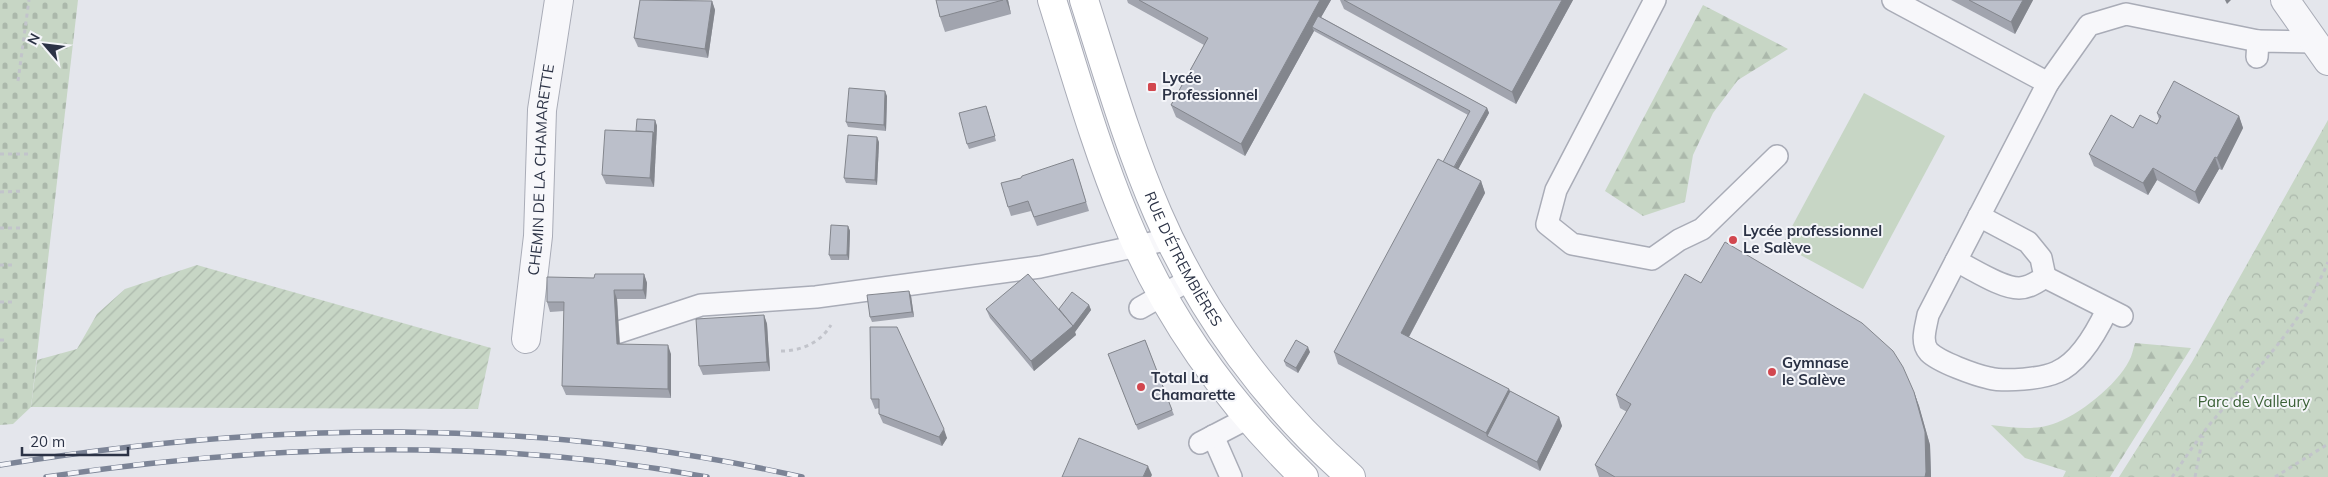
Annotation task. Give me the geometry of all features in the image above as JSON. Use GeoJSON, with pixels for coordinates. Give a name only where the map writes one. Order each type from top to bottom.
{"type":"FeatureCollection","features":[{"type":"Feature","properties":{"kind":"main road"},"geometry":{"type":"LineString","coordinates":[[1052,0],[1102,156],[1138,247],[1151,302],[1203,359],[1248,418],[1304,477]]}},
{"type":"Feature","properties":{"kind":"main road","name":"RUE D'ÉTREMBIÈRES"},"geometry":{"type":"LineString","coordinates":[[1084,0],[1124,128],[1146,186],[1190,279],[1228,338],[1265,388],[1310,438],[1351,477]]}},
{"type":"Feature","properties":{"kind":"street","name":"CHEMIN DE LA CHAMARETTE"},"geometry":{"type":"LineString","coordinates":[[526,339],[538,236],[542,110],[559,0]]}},
{"type":"Feature","properties":{"kind":"street"},"geometry":{"type":"LineString","coordinates":[[2285,0],[2321,51]]}},
{"type":"Feature","properties":{"kind":"lane"},"geometry":{"type":"LineString","coordinates":[[1655,0],[1556,190],[1547,224],[1572,244],[1652,259],[1679,240],[1702,229],[1777,156]]}},
{"type":"Feature","properties":{"kind":"lane"},"geometry":{"type":"LineString","coordinates":[[1893,0],[2048,82]]}},
{"type":"Feature","properties":{"kind":"lane"},"geometry":{"type":"LineString","coordinates":[[1979,216],[2028,242],[2040,258],[2045,277],[2115,313],[2078,355],[2058,372],[2026,379],[1989,378],[1941,360],[1928,351],[1924,336],[1928,315],[2048,82],[2089,26],[2126,14],[2257,49],[2321,51]]}},
{"type":"Feature","properties":{"kind":"lane"},"geometry":{"type":"LineString","coordinates":[[619,332],[701,305],[842,294],[1040,268],[1170,240]]}},
{"type":"Feature","properties":{"kind":"lane"},"geometry":{"type":"LineString","coordinates":[[1956,261],[2000,282],[2019,288],[2032,285],[2045,277]]}},
{"type":"Feature","properties":{"kind":"lane"},"geometry":{"type":"LineString","coordinates":[[1151,302],[1190,279]]}},
{"type":"Feature","properties":{"kind":"lane"},"geometry":{"type":"LineString","coordinates":[[1231,477],[1206,439],[1248,418]]}},
{"type":"Feature","properties":{"kind":"path"},"geometry":{"type":"LineString","coordinates":[[18,82],[29,0]]}},
{"type":"Feature","properties":{"kind":"path"},"geometry":{"type":"LineString","coordinates":[[0,154],[29,154]]}},
{"type":"Feature","properties":{"kind":"path"},"geometry":{"type":"LineString","coordinates":[[0,192],[24,191]]}},
{"type":"Feature","properties":{"kind":"path"},"geometry":{"type":"LineString","coordinates":[[0,228],[20,228]]}},
{"type":"Feature","properties":{"kind":"path"},"geometry":{"type":"LineString","coordinates":[[2172,477],[2204,433],[2283,340],[2321,279],[2328,262]]}},
{"type":"Feature","properties":{"kind":"path"},"geometry":{"type":"LineString","coordinates":[[0,265],[16,265]]}},
{"type":"Feature","properties":{"kind":"path"},"geometry":{"type":"LineString","coordinates":[[781,350],[795,351],[809,346],[827,331],[836,313],[842,294]]}},
{"type":"Feature","properties":{"kind":"path"},"geometry":{"type":"LineString","coordinates":[[0,302],[12,302]]}},
{"type":"Feature","properties":{"kind":"path"},"geometry":{"type":"LineString","coordinates":[[0,340],[8,340]]}},
{"type":"Feature","properties":{"kind":"path"},"geometry":{"type":"LineString","coordinates":[[2196,477],[2204,433]]}},
{"type":"Feature","properties":{"kind":"path"},"geometry":{"type":"LineString","coordinates":[[2275,477],[2328,444]]}},
{"type":"Feature","properties":{"kind":"green space"},"geometry":{"type":"Polygon","coordinates":[[[0,0],[78,0],[31,407],[13,424],[0,425],[0,0]]]}},
{"type":"Feature","properties":{"kind":"green space"},"geometry":{"type":"Polygon","coordinates":[[[1703,5],[1788,49],[1738,80],[1713,113],[1693,155],[1685,202],[1643,216],[1605,191],[1703,5]]]}},
{"type":"Feature","properties":{"kind":"green space"},"geometry":{"type":"Polygon","coordinates":[[[1864,93],[1945,136],[1863,289],[1782,245],[1864,93]]]}},
{"type":"Feature","properties":{"kind":"green space","name":"Parc de Valleury"},"geometry":{"type":"Polygon","coordinates":[[[2328,120],[2328,477],[2119,477],[2192,362],[2328,120]]]}},
{"type":"Feature","properties":{"kind":"green space"},"geometry":{"type":"Polygon","coordinates":[[[197,265],[491,348],[478,409],[31,407],[37,360],[77,349],[97,314],[125,289],[197,265]]]}},
{"type":"Feature","properties":{"kind":"green space"},"geometry":{"type":"Polygon","coordinates":[[[2135,343],[2191,348],[2110,477],[2063,477],[2066,471],[2025,458],[1991,425],[2022,428],[2046,426],[2074,414],[2096,399],[2116,380],[2130,359],[2135,343]]]}},
{"type":"Feature","properties":{"kind":"building"},"geometry":{"type":"Polygon","coordinates":[[[640,0],[712,1],[705,49],[634,38],[640,0]]]}},
{"type":"Feature","properties":{"kind":"building"},"geometry":{"type":"Polygon","coordinates":[[[936,0],[1003,0],[940,17],[936,0]]]}},
{"type":"Feature","properties":{"kind":"building"},"geometry":{"type":"Polygon","coordinates":[[[1139,0],[1320,0],[1241,144],[1171,105],[1208,38],[1139,0]]]}},
{"type":"Feature","properties":{"kind":"building"},"geometry":{"type":"Polygon","coordinates":[[[1344,0],[1562,0],[1512,92],[1344,0]]]}},
{"type":"Feature","properties":{"kind":"building"},"geometry":{"type":"Polygon","coordinates":[[[1969,0],[2023,0],[2011,22],[1969,0]]]}},
{"type":"Feature","properties":{"kind":"building"},"geometry":{"type":"Polygon","coordinates":[[[1318,16],[1487,108],[1454,167],[1443,162],[1470,111],[1312,27],[1318,16]]]}},
{"type":"Feature","properties":{"kind":"building"},"geometry":{"type":"Polygon","coordinates":[[[2174,81],[2239,116],[2217,158],[2215,157],[2195,192],[2153,168],[2143,183],[2089,154],[2111,115],[2133,128],[2140,115],[2157,124],[2161,116],[2157,113],[2174,81]]]}},
{"type":"Feature","properties":{"kind":"building"},"geometry":{"type":"Polygon","coordinates":[[[849,88],[885,91],[884,125],[846,122],[849,88]]]}},
{"type":"Feature","properties":{"kind":"building"},"geometry":{"type":"Polygon","coordinates":[[[986,106],[995,136],[967,144],[959,113],[986,106]]]}},
{"type":"Feature","properties":{"kind":"building"},"geometry":{"type":"Polygon","coordinates":[[[637,119],[655,120],[654,136],[653,132],[636,131],[637,119]]]}},
{"type":"Feature","properties":{"kind":"building"},"geometry":{"type":"Polygon","coordinates":[[[605,130],[653,132],[650,178],[602,175],[605,130]]]}},
{"type":"Feature","properties":{"kind":"building"},"geometry":{"type":"Polygon","coordinates":[[[848,135],[877,137],[875,180],[844,178],[848,135]]]}},
{"type":"Feature","properties":{"kind":"building"},"geometry":{"type":"Polygon","coordinates":[[[1073,159],[1086,202],[1034,217],[1028,201],[1008,207],[1001,183],[1021,178],[1022,176],[1073,159]]]}},
{"type":"Feature","properties":{"kind":"building"},"geometry":{"type":"Polygon","coordinates":[[[1438,159],[1481,181],[1401,333],[1509,389],[1486,433],[1334,352],[1438,159]]]}},
{"type":"Feature","properties":{"kind":"building"},"geometry":{"type":"Polygon","coordinates":[[[831,225],[848,226],[847,255],[829,255],[831,225]]]}},
{"type":"Feature","properties":{"kind":"building","name":"Gymnase le Salève"},"geometry":{"type":"Polygon","coordinates":[[[1725,242],[1862,323],[1893,351],[1903,367],[1914,392],[1925,432],[1925,477],[1615,477],[1595,465],[1631,404],[1616,395],[1685,274],[1701,283],[1725,242]]]}},
{"type":"Feature","properties":{"kind":"building"},"geometry":{"type":"Polygon","coordinates":[[[595,274],[644,274],[643,290],[614,290],[617,344],[668,345],[668,389],[562,386],[564,302],[547,302],[547,277],[594,278],[595,274]]]}},
{"type":"Feature","properties":{"kind":"building"},"geometry":{"type":"Polygon","coordinates":[[[1028,274],[1073,326],[1031,361],[986,309],[1028,274]]]}},
{"type":"Feature","properties":{"kind":"building"},"geometry":{"type":"Polygon","coordinates":[[[909,291],[912,312],[870,317],[867,295],[909,291]]]}},
{"type":"Feature","properties":{"kind":"building"},"geometry":{"type":"Polygon","coordinates":[[[1072,292],[1089,305],[1073,326],[1059,309],[1072,292]]]}},
{"type":"Feature","properties":{"kind":"building"},"geometry":{"type":"Polygon","coordinates":[[[764,315],[767,362],[699,366],[696,319],[764,315]]]}},
{"type":"Feature","properties":{"kind":"building"},"geometry":{"type":"Polygon","coordinates":[[[870,327],[897,327],[944,429],[939,437],[879,414],[879,399],[871,399],[870,327]]]}},
{"type":"Feature","properties":{"kind":"building"},"geometry":{"type":"Polygon","coordinates":[[[1145,340],[1172,410],[1136,425],[1108,354],[1145,340]]]}},
{"type":"Feature","properties":{"kind":"building"},"geometry":{"type":"Polygon","coordinates":[[[1296,340],[1308,347],[1296,368],[1284,361],[1296,340]]]}},
{"type":"Feature","properties":{"kind":"building"},"geometry":{"type":"Polygon","coordinates":[[[1510,391],[1559,417],[1537,462],[1487,436],[1510,391]]]}},
{"type":"Feature","properties":{"kind":"building"},"geometry":{"type":"Polygon","coordinates":[[[1079,438],[1148,466],[1143,477],[1062,477],[1079,438]]]}},
{"type":"Feature","properties":{"kind":"railway"},"geometry":{"type":"LineString","coordinates":[[0,465],[100,450],[201,440],[301,434],[402,432],[502,435],[602,444],[702,457],[802,477]]}},
{"type":"Feature","properties":{"kind":"railway"},"geometry":{"type":"LineString","coordinates":[[46,477],[211,457],[377,450],[543,455],[625,464],[707,477]]}},
{"type":"Feature","properties":{"kind":"place","name":"Lycée Professionnel"},"geometry":{"type":"Point","coordinates":[1152,87]}},
{"type":"Feature","properties":{"kind":"place","name":"Lycée professionnel Le Salève"},"geometry":{"type":"Point","coordinates":[1733,240]}},
{"type":"Feature","properties":{"kind":"place","name":"Gymnase le Salève"},"geometry":{"type":"Point","coordinates":[1772,372]}},
{"type":"Feature","properties":{"kind":"place","name":"Total La Chamarette"},"geometry":{"type":"Point","coordinates":[1141,387]}}]}
